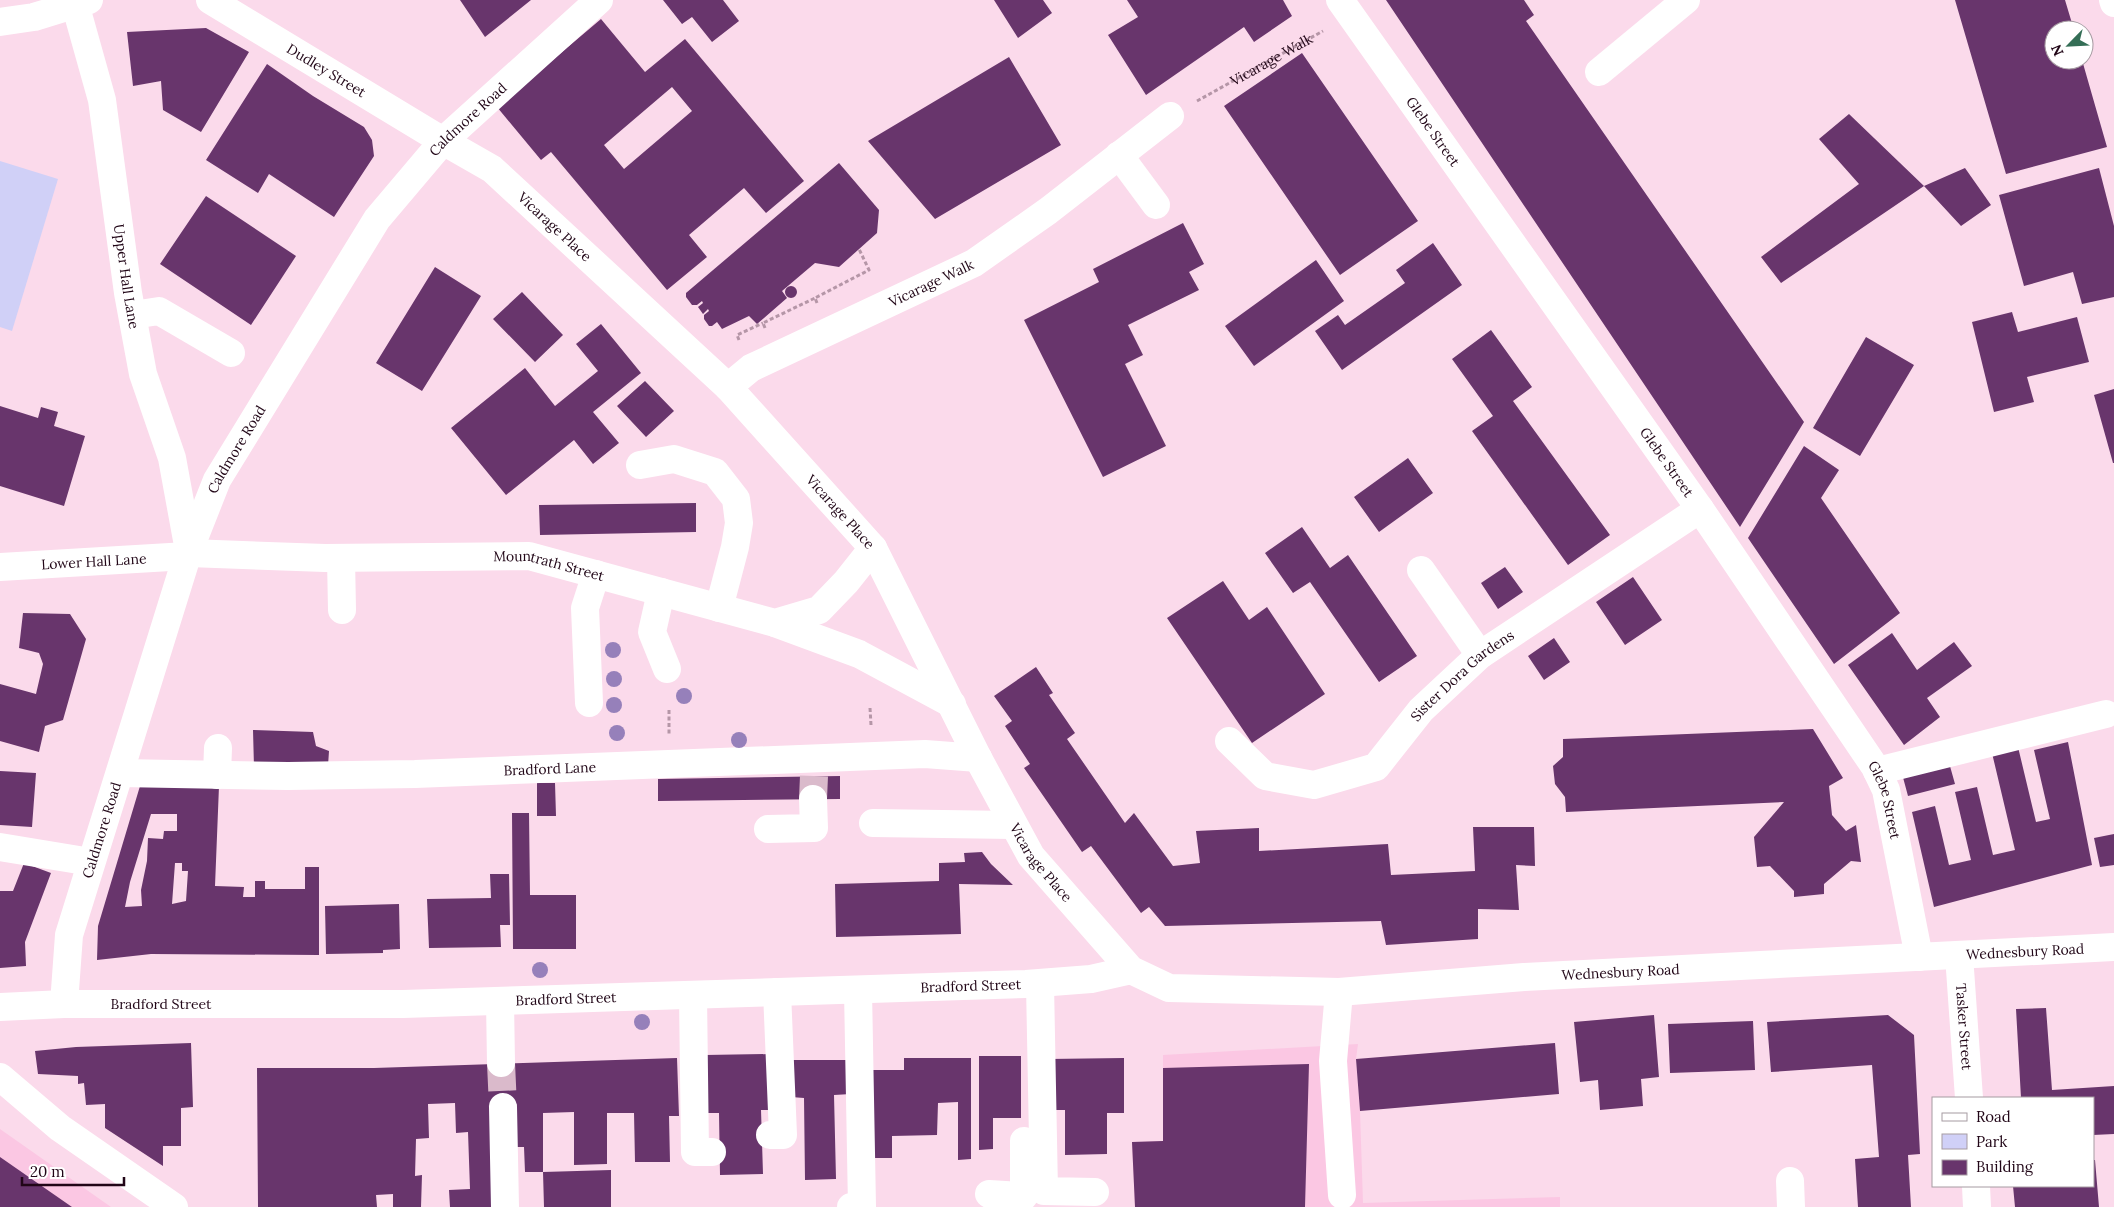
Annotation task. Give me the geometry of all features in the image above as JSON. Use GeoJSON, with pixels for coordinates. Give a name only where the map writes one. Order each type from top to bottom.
{"type":"FeatureCollection","features":[{"type":"Feature","properties":{"kind":"street","name":"Caldmore Road"},"geometry":{"type":"LineString","coordinates":[[64,1004],[68,935],[188,554],[217,480],[372,227],[442,141],[599,0]]}},
{"type":"Feature","properties":{"kind":"street"},"geometry":{"type":"LineString","coordinates":[[1599,72],[1686,0]]}},
{"type":"Feature","properties":{"kind":"street"},"geometry":{"type":"LineString","coordinates":[[0,22],[34,17],[79,1]]}},
{"type":"Feature","properties":{"kind":"street","name":"Upper Hall Lane"},"geometry":{"type":"LineString","coordinates":[[79,1],[102,100],[132,315],[143,374],[172,458],[188,554]]}},
{"type":"Feature","properties":{"kind":"street","name":"Dudley Street"},"geometry":{"type":"LineString","coordinates":[[217,2],[442,141]]}},
{"type":"Feature","properties":{"kind":"street","name":"Glebe Street"},"geometry":{"type":"LineString","coordinates":[[1345,8],[1700,509],[1877,771],[1886,790],[1919,957]]}},
{"type":"Feature","properties":{"kind":"street","name":"Vicarage Walk"},"geometry":{"type":"LineString","coordinates":[[728,387],[752,368],[974,263],[1048,211],[1170,116]]}},
{"type":"Feature","properties":{"kind":"street","name":"Vicarage Place"},"geometry":{"type":"LineString","coordinates":[[442,141],[492,169],[728,387],[873,548],[978,758],[1031,856],[1131,970]]}},
{"type":"Feature","properties":{"kind":"street"},"geometry":{"type":"LineString","coordinates":[[1119,155],[1156,205]]}},
{"type":"Feature","properties":{"kind":"street"},"geometry":{"type":"LineString","coordinates":[[132,315],[159,311],[231,353]]}},
{"type":"Feature","properties":{"kind":"street"},"geometry":{"type":"LineString","coordinates":[[640,465],[674,458],[715,472],[736,499],[739,523],[720,608]]}},
{"type":"Feature","properties":{"kind":"street","name":"Sister Dora Gardens"},"geometry":{"type":"LineString","coordinates":[[1229,741],[1265,776],[1314,785],[1376,767],[1421,710],[1480,655],[1700,509]]}},
{"type":"Feature","properties":{"kind":"street"},"geometry":{"type":"LineString","coordinates":[[775,623],[819,610],[846,582],[873,548]]}},
{"type":"Feature","properties":{"kind":"street","name":"Mountrath Street"},"geometry":{"type":"LineString","coordinates":[[188,554],[341,558],[529,556],[775,623],[859,654],[952,704]]}},
{"type":"Feature","properties":{"kind":"street","name":"Lower Hall Lane"},"geometry":{"type":"LineString","coordinates":[[0,567],[188,554]]}},
{"type":"Feature","properties":{"kind":"street"},"geometry":{"type":"LineString","coordinates":[[341,558],[342,610]]}},
{"type":"Feature","properties":{"kind":"street"},"geometry":{"type":"LineString","coordinates":[[1422,570],[1480,655]]}},
{"type":"Feature","properties":{"kind":"street"},"geometry":{"type":"LineString","coordinates":[[589,702],[586,608],[596,574]]}},
{"type":"Feature","properties":{"kind":"street"},"geometry":{"type":"LineString","coordinates":[[661,592],[652,632],[666,669]]}},
{"type":"Feature","properties":{"kind":"street"},"geometry":{"type":"LineString","coordinates":[[1877,771],[2106,714]]}},
{"type":"Feature","properties":{"kind":"street"},"geometry":{"type":"LineString","coordinates":[[218,748],[218,775]]}},
{"type":"Feature","properties":{"kind":"street","name":"Bradford Lane"},"geometry":{"type":"LineString","coordinates":[[120,773],[288,776],[415,774],[814,778],[926,754],[978,758]]}},
{"type":"Feature","properties":{"kind":"street"},"geometry":{"type":"LineString","coordinates":[[768,829],[814,828],[814,778]]}},
{"type":"Feature","properties":{"kind":"street"},"geometry":{"type":"LineString","coordinates":[[873,823],[1013,825]]}},
{"type":"Feature","properties":{"kind":"street"},"geometry":{"type":"LineString","coordinates":[[0,847],[91,862]]}},
{"type":"Feature","properties":{"kind":"street","name":"Wednesbury Road"},"geometry":{"type":"LineString","coordinates":[[1131,970],[1169,988],[1339,992],[1524,977],[2114,948]]}},
{"type":"Feature","properties":{"kind":"street","name":"Tasker Street"},"geometry":{"type":"LineString","coordinates":[[1959,955],[1969,1097]]}},
{"type":"Feature","properties":{"kind":"street","name":"Bradford Street"},"geometry":{"type":"LineString","coordinates":[[0,1007],[64,1004],[403,1004],[858,990],[1033,984],[1092,979],[1131,970]]}},
{"type":"Feature","properties":{"kind":"street"},"geometry":{"type":"LineString","coordinates":[[1033,984],[1044,1191],[1095,1192]]}},
{"type":"Feature","properties":{"kind":"street"},"geometry":{"type":"LineString","coordinates":[[989,1194],[1024,1196],[1033,984]]}},
{"type":"Feature","properties":{"kind":"street"},"geometry":{"type":"LineString","coordinates":[[852,1207],[862,1207],[858,990]]}},
{"type":"Feature","properties":{"kind":"street"},"geometry":{"type":"LineString","coordinates":[[770,1135],[783,1135],[778,992]]}},
{"type":"Feature","properties":{"kind":"street"},"geometry":{"type":"LineString","coordinates":[[1339,992],[1333,1061],[1342,1195]]}},
{"type":"Feature","properties":{"kind":"street"},"geometry":{"type":"LineString","coordinates":[[693,995],[695,1152],[712,1152]]}},
{"type":"Feature","properties":{"kind":"street"},"geometry":{"type":"LineString","coordinates":[[500,1000],[501,1063]]}},
{"type":"Feature","properties":{"kind":"street"},"geometry":{"type":"LineString","coordinates":[[0,1077],[60,1128],[174,1207]]}},
{"type":"Feature","properties":{"kind":"street"},"geometry":{"type":"LineString","coordinates":[[503,1107],[505,1207]]}},
{"type":"Feature","properties":{"kind":"street"},"geometry":{"type":"LineString","coordinates":[[1976,1187],[1977,1207]]}},
{"type":"Feature","properties":{"kind":"path","name":"Vicarage Walk"},"geometry":{"type":"LineString","coordinates":[[1170,116],[1345,8]]}},
{"type":"Feature","properties":{"kind":"shaded area"},"geometry":{"type":"Polygon","coordinates":[[[1358,1044],[1356,1059],[1363,1203],[1560,1197],[1560,1207],[1135,1207],[1132,1142],[1163,1141],[1163,1055],[1358,1044]]]}},
{"type":"Feature","properties":{"kind":"shaded area"},"geometry":{"type":"Polygon","coordinates":[[[0,1129],[111,1207],[0,1207],[0,1129]]]}},
{"type":"Feature","properties":{"kind":"green space"},"geometry":{"type":"Polygon","coordinates":[[[0,161],[58,179],[12,331],[0,327],[0,161]]]}},
{"type":"Feature","properties":{"kind":"building"},"geometry":{"type":"Polygon","coordinates":[[[460,0],[531,0],[485,37],[460,0]]]}},
{"type":"Feature","properties":{"kind":"building"},"geometry":{"type":"Polygon","coordinates":[[[663,0],[723,0],[739,21],[712,42],[692,17],[682,24],[663,0]]]}},
{"type":"Feature","properties":{"kind":"building"},"geometry":{"type":"Polygon","coordinates":[[[994,0],[1043,0],[1052,13],[1018,38],[994,0]]]}},
{"type":"Feature","properties":{"kind":"building"},"geometry":{"type":"Polygon","coordinates":[[[1127,0],[1283,0],[1292,16],[1254,42],[1244,27],[1146,95],[1108,35],[1138,17],[1127,0]]]}},
{"type":"Feature","properties":{"kind":"building"},"geometry":{"type":"Polygon","coordinates":[[[1386,0],[1524,0],[1534,15],[1526,21],[1804,422],[1740,527],[1386,0]]]}},
{"type":"Feature","properties":{"kind":"building"},"geometry":{"type":"Polygon","coordinates":[[[1955,0],[2065,0],[2071,20],[2044,20],[2044,70],[2085,70],[2107,147],[2006,174],[1955,0]]]}},
{"type":"Feature","properties":{"kind":"building"},"geometry":{"type":"Polygon","coordinates":[[[601,19],[645,72],[685,39],[804,181],[766,213],[744,188],[689,235],[707,257],[667,290],[551,152],[541,160],[497,107],[601,19]],[[672,87],[604,145],[624,169],[692,111],[672,87]]]}},
{"type":"Feature","properties":{"kind":"building"},"geometry":{"type":"Polygon","coordinates":[[[206,28],[249,52],[201,132],[163,110],[161,81],[133,86],[127,32],[206,28]]]}},
{"type":"Feature","properties":{"kind":"building"},"geometry":{"type":"Polygon","coordinates":[[[1302,53],[1418,221],[1340,275],[1224,106],[1302,53]]]}},
{"type":"Feature","properties":{"kind":"building"},"geometry":{"type":"Polygon","coordinates":[[[1009,57],[1061,145],[935,219],[868,141],[1009,57]]]}},
{"type":"Feature","properties":{"kind":"building"},"geometry":{"type":"Polygon","coordinates":[[[267,64],[313,96],[364,127],[372,140],[374,156],[334,217],[269,174],[258,193],[206,160],[267,64]]]}},
{"type":"Feature","properties":{"kind":"building"},"geometry":{"type":"Polygon","coordinates":[[[1849,114],[1924,186],[1781,283],[1761,257],[1859,184],[1819,139],[1849,114]]]}},
{"type":"Feature","properties":{"kind":"building"},"geometry":{"type":"Polygon","coordinates":[[[839,163],[879,210],[877,233],[839,267],[815,263],[782,291],[787,298],[757,324],[749,316],[722,329],[717,322],[709,326],[704,319],[704,315],[709,311],[708,309],[703,314],[698,307],[703,303],[702,301],[697,305],[692,305],[686,297],[686,293],[839,163]]]}},
{"type":"Feature","properties":{"kind":"building"},"geometry":{"type":"Polygon","coordinates":[[[1965,168],[1991,205],[1961,226],[1924,186],[1965,168]]]}},
{"type":"Feature","properties":{"kind":"building"},"geometry":{"type":"Polygon","coordinates":[[[2099,168],[2114,226],[2114,297],[2082,304],[2073,272],[2024,286],[1999,195],[2099,168]]]}},
{"type":"Feature","properties":{"kind":"building"},"geometry":{"type":"Polygon","coordinates":[[[206,196],[296,256],[251,325],[160,264],[206,196]]]}},
{"type":"Feature","properties":{"kind":"building"},"geometry":{"type":"Polygon","coordinates":[[[1183,223],[1204,264],[1189,272],[1199,290],[1128,325],[1143,355],[1125,364],[1166,446],[1103,477],[1024,320],[1099,282],[1093,269],[1183,223]]]}},
{"type":"Feature","properties":{"kind":"building"},"geometry":{"type":"Polygon","coordinates":[[[1433,243],[1462,285],[1342,370],[1315,331],[1338,315],[1345,325],[1405,283],[1396,270],[1433,243]]]}},
{"type":"Feature","properties":{"kind":"building"},"geometry":{"type":"Polygon","coordinates":[[[1316,260],[1344,301],[1254,366],[1225,326],[1316,260]]]}},
{"type":"Feature","properties":{"kind":"building"},"geometry":{"type":"Polygon","coordinates":[[[435,267],[481,296],[422,391],[376,363],[435,267]]]}},
{"type":"Feature","properties":{"kind":"building"},"geometry":{"type":"Polygon","coordinates":[[[791,286],[797,292],[791,298],[785,292],[791,286]]]}},
{"type":"Feature","properties":{"kind":"building"},"geometry":{"type":"Polygon","coordinates":[[[522,292],[563,335],[535,362],[493,319],[522,292]]]}},
{"type":"Feature","properties":{"kind":"building"},"geometry":{"type":"Polygon","coordinates":[[[2012,312],[2018,332],[2077,317],[2089,362],[2027,377],[2034,402],[1994,412],[1972,322],[2012,312]]]}},
{"type":"Feature","properties":{"kind":"building"},"geometry":{"type":"Polygon","coordinates":[[[601,324],[641,373],[593,412],[619,443],[593,464],[574,440],[506,495],[451,428],[525,368],[555,406],[598,371],[576,344],[601,324]]]}},
{"type":"Feature","properties":{"kind":"building"},"geometry":{"type":"Polygon","coordinates":[[[1491,330],[1532,387],[1513,401],[1610,535],[1568,565],[1472,431],[1493,416],[1452,359],[1491,330]]]}},
{"type":"Feature","properties":{"kind":"building"},"geometry":{"type":"Polygon","coordinates":[[[1866,337],[1914,365],[1860,456],[1813,428],[1866,337]]]}},
{"type":"Feature","properties":{"kind":"building"},"geometry":{"type":"Polygon","coordinates":[[[645,381],[674,411],[646,437],[617,406],[645,381]]]}},
{"type":"Feature","properties":{"kind":"building"},"geometry":{"type":"Polygon","coordinates":[[[2114,389],[2114,463],[2113,463],[2094,395],[2114,389]]]}},
{"type":"Feature","properties":{"kind":"building"},"geometry":{"type":"Polygon","coordinates":[[[0,406],[38,418],[41,407],[58,412],[54,426],[85,436],[64,506],[0,486],[0,406]]]}},
{"type":"Feature","properties":{"kind":"building"},"geometry":{"type":"Polygon","coordinates":[[[1804,446],[1839,470],[1821,498],[1900,613],[1834,664],[1748,538],[1804,446]]]}},
{"type":"Feature","properties":{"kind":"building"},"geometry":{"type":"Polygon","coordinates":[[[1408,458],[1433,493],[1379,532],[1354,497],[1408,458]]]}},
{"type":"Feature","properties":{"kind":"building"},"geometry":{"type":"Polygon","coordinates":[[[696,503],[696,532],[540,535],[539,505],[696,503]]]}},
{"type":"Feature","properties":{"kind":"building"},"geometry":{"type":"Polygon","coordinates":[[[1302,527],[1330,568],[1348,555],[1417,656],[1379,682],[1310,582],[1293,593],[1265,553],[1302,527]]]}},
{"type":"Feature","properties":{"kind":"building"},"geometry":{"type":"Polygon","coordinates":[[[1505,567],[1523,592],[1498,609],[1481,583],[1505,567]]]}},
{"type":"Feature","properties":{"kind":"building"},"geometry":{"type":"Polygon","coordinates":[[[1633,577],[1662,620],[1625,645],[1596,602],[1633,577]]]}},
{"type":"Feature","properties":{"kind":"building"},"geometry":{"type":"Polygon","coordinates":[[[1223,581],[1249,620],[1267,607],[1325,694],[1252,743],[1167,618],[1223,581]]]}},
{"type":"Feature","properties":{"kind":"building"},"geometry":{"type":"Polygon","coordinates":[[[23,613],[70,614],[86,639],[63,720],[45,726],[39,752],[0,741],[0,684],[36,694],[43,664],[39,653],[19,648],[23,613]]]}},
{"type":"Feature","properties":{"kind":"building"},"geometry":{"type":"Polygon","coordinates":[[[1892,633],[1917,670],[1954,642],[1972,666],[1927,698],[1940,717],[1904,745],[1848,665],[1892,633]]]}},
{"type":"Feature","properties":{"kind":"building"},"geometry":{"type":"Polygon","coordinates":[[[1554,638],[1570,662],[1544,680],[1528,656],[1554,638]]]}},
{"type":"Feature","properties":{"kind":"building"},"geometry":{"type":"Polygon","coordinates":[[[1036,667],[1053,693],[1049,695],[1075,733],[1067,739],[1125,823],[1134,813],[1173,866],[1200,863],[1196,831],[1259,828],[1259,851],[1388,844],[1391,875],[1475,871],[1473,827],[1534,827],[1535,866],[1516,865],[1519,910],[1478,909],[1478,939],[1386,945],[1381,921],[1165,926],[1149,907],[1141,913],[1091,846],[1082,852],[1024,768],[1030,764],[1005,726],[1012,721],[994,696],[1036,667]]]}},
{"type":"Feature","properties":{"kind":"building"},"geometry":{"type":"Polygon","coordinates":[[[1813,729],[1843,778],[1829,786],[1832,815],[1846,831],[1856,825],[1861,862],[1851,861],[1824,884],[1824,894],[1794,897],[1794,891],[1770,866],[1757,867],[1754,837],[1784,802],[1566,812],[1565,797],[1555,784],[1553,766],[1563,757],[1563,739],[1813,729]]]}},
{"type":"Feature","properties":{"kind":"building"},"geometry":{"type":"Polygon","coordinates":[[[253,730],[313,732],[316,746],[329,751],[328,766],[254,767],[253,730]]]}},
{"type":"Feature","properties":{"kind":"building"},"geometry":{"type":"Polygon","coordinates":[[[2068,742],[2092,865],[1934,907],[1912,812],[1935,806],[1949,865],[1971,860],[1955,792],[1977,787],[1993,855],[2015,850],[1992,753],[2018,747],[2036,822],[2050,819],[2034,750],[2068,742]]]}},
{"type":"Feature","properties":{"kind":"building"},"geometry":{"type":"Polygon","coordinates":[[[1948,759],[1955,784],[1908,796],[1901,770],[1948,759]]]}},
{"type":"Feature","properties":{"kind":"building"},"geometry":{"type":"Polygon","coordinates":[[[0,771],[36,773],[32,827],[0,825],[0,771]]]}},
{"type":"Feature","properties":{"kind":"building"},"geometry":{"type":"Polygon","coordinates":[[[840,776],[840,799],[658,801],[658,779],[840,776]]]}},
{"type":"Feature","properties":{"kind":"building"},"geometry":{"type":"Polygon","coordinates":[[[537,783],[555,783],[556,816],[537,816],[537,783]]]}},
{"type":"Feature","properties":{"kind":"building"},"geometry":{"type":"Polygon","coordinates":[[[140,786],[219,786],[215,886],[244,887],[243,897],[255,897],[255,881],[265,881],[265,889],[305,889],[305,867],[319,867],[319,955],[151,954],[97,960],[98,926],[140,786]],[[151,814],[130,882],[125,907],[142,906],[141,890],[147,861],[148,838],[163,839],[164,831],[177,831],[177,814],[151,814]],[[175,863],[172,904],[186,901],[188,871],[182,871],[182,863],[175,863]]]}},
{"type":"Feature","properties":{"kind":"building"},"geometry":{"type":"Polygon","coordinates":[[[512,813],[529,813],[530,895],[576,895],[576,949],[513,949],[512,813]]]}},
{"type":"Feature","properties":{"kind":"building"},"geometry":{"type":"Polygon","coordinates":[[[2114,834],[2114,865],[2100,867],[2094,838],[2114,834]]]}},
{"type":"Feature","properties":{"kind":"building"},"geometry":{"type":"Polygon","coordinates":[[[982,852],[991,864],[1013,885],[959,884],[961,934],[836,937],[835,884],[939,881],[939,863],[965,862],[964,853],[982,852]]]}},
{"type":"Feature","properties":{"kind":"building"},"geometry":{"type":"Polygon","coordinates":[[[24,863],[51,873],[25,942],[26,966],[0,968],[0,891],[13,891],[24,863]]]}},
{"type":"Feature","properties":{"kind":"building"},"geometry":{"type":"Polygon","coordinates":[[[490,874],[509,874],[510,925],[500,925],[501,947],[429,948],[427,899],[491,898],[490,874]]]}},
{"type":"Feature","properties":{"kind":"building"},"geometry":{"type":"Polygon","coordinates":[[[399,904],[400,949],[383,950],[383,953],[326,954],[325,906],[399,904]]]}},
{"type":"Feature","properties":{"kind":"building"},"geometry":{"type":"Polygon","coordinates":[[[2046,1008],[2052,1090],[2114,1086],[2114,1134],[2094,1135],[2094,1097],[2021,1097],[2016,1009],[2046,1008]]]}},
{"type":"Feature","properties":{"kind":"building"},"geometry":{"type":"Polygon","coordinates":[[[1654,1015],[1659,1077],[1641,1079],[1643,1106],[1600,1110],[1598,1080],[1580,1082],[1574,1022],[1654,1015]]]}},
{"type":"Feature","properties":{"kind":"building"},"geometry":{"type":"Polygon","coordinates":[[[1888,1015],[1914,1035],[1920,1154],[1908,1155],[1911,1207],[1858,1207],[1855,1159],[1879,1157],[1872,1065],[1771,1072],[1767,1022],[1888,1015]]]}},
{"type":"Feature","properties":{"kind":"building"},"geometry":{"type":"Polygon","coordinates":[[[1753,1021],[1755,1070],[1670,1073],[1668,1024],[1753,1021]]]}},
{"type":"Feature","properties":{"kind":"building"},"geometry":{"type":"Polygon","coordinates":[[[191,1043],[193,1107],[181,1108],[181,1146],[163,1146],[163,1166],[105,1128],[105,1104],[86,1105],[84,1083],[78,1084],[78,1076],[38,1074],[35,1051],[76,1047],[191,1043]]]}},
{"type":"Feature","properties":{"kind":"building"},"geometry":{"type":"Polygon","coordinates":[[[1555,1043],[1559,1094],[1360,1111],[1356,1059],[1555,1043]]]}},
{"type":"Feature","properties":{"kind":"building"},"geometry":{"type":"Polygon","coordinates":[[[772,1054],[773,1110],[761,1110],[763,1174],[720,1175],[719,1113],[707,1113],[705,1055],[772,1054]]]}},
{"type":"Feature","properties":{"kind":"building"},"geometry":{"type":"Polygon","coordinates":[[[979,1056],[1021,1056],[1021,1118],[993,1118],[993,1149],[979,1150],[979,1056]]]}},
{"type":"Feature","properties":{"kind":"building"},"geometry":{"type":"Polygon","coordinates":[[[677,1058],[679,1116],[669,1116],[670,1162],[635,1162],[634,1113],[607,1113],[607,1164],[574,1165],[574,1112],[543,1113],[543,1172],[525,1172],[524,1147],[514,1147],[498,1207],[450,1207],[449,1190],[470,1189],[468,1132],[456,1133],[455,1103],[428,1104],[429,1138],[416,1139],[415,1176],[422,1175],[421,1207],[393,1207],[393,1194],[376,1195],[377,1207],[258,1207],[257,1068],[374,1068],[677,1058]]]}},
{"type":"Feature","properties":{"kind":"building"},"geometry":{"type":"Polygon","coordinates":[[[904,1058],[971,1058],[971,1159],[958,1160],[958,1102],[938,1103],[937,1135],[892,1136],[892,1158],[871,1158],[870,1070],[904,1070],[904,1058]]]}},
{"type":"Feature","properties":{"kind":"building"},"geometry":{"type":"Polygon","coordinates":[[[1124,1058],[1124,1113],[1107,1113],[1107,1154],[1065,1155],[1065,1110],[1048,1110],[1048,1059],[1124,1058]]]}},
{"type":"Feature","properties":{"kind":"building"},"geometry":{"type":"Polygon","coordinates":[[[790,1060],[850,1060],[851,1094],[834,1095],[836,1179],[805,1180],[804,1098],[791,1097],[790,1060]]]}},
{"type":"Feature","properties":{"kind":"building"},"geometry":{"type":"Polygon","coordinates":[[[1309,1064],[1305,1207],[1135,1207],[1132,1142],[1163,1141],[1163,1068],[1309,1064]]]}},
{"type":"Feature","properties":{"kind":"building"},"geometry":{"type":"Polygon","coordinates":[[[0,1157],[72,1207],[0,1207],[0,1157]]]}},
{"type":"Feature","properties":{"kind":"building"},"geometry":{"type":"Polygon","coordinates":[[[2095,1160],[2099,1207],[2015,1207],[2013,1187],[2094,1187],[2095,1160]]]}},
{"type":"Feature","properties":{"kind":"building"},"geometry":{"type":"Polygon","coordinates":[[[611,1170],[611,1207],[544,1207],[543,1172],[611,1170]]]}},
{"type":"Feature","properties":{"kind":"tunnel"},"geometry":{"type":"LineString","coordinates":[[813,799],[814,776]]}},
{"type":"Feature","properties":{"kind":"tunnel"},"geometry":{"type":"LineString","coordinates":[[501,1063],[503,1107]]}}]}
